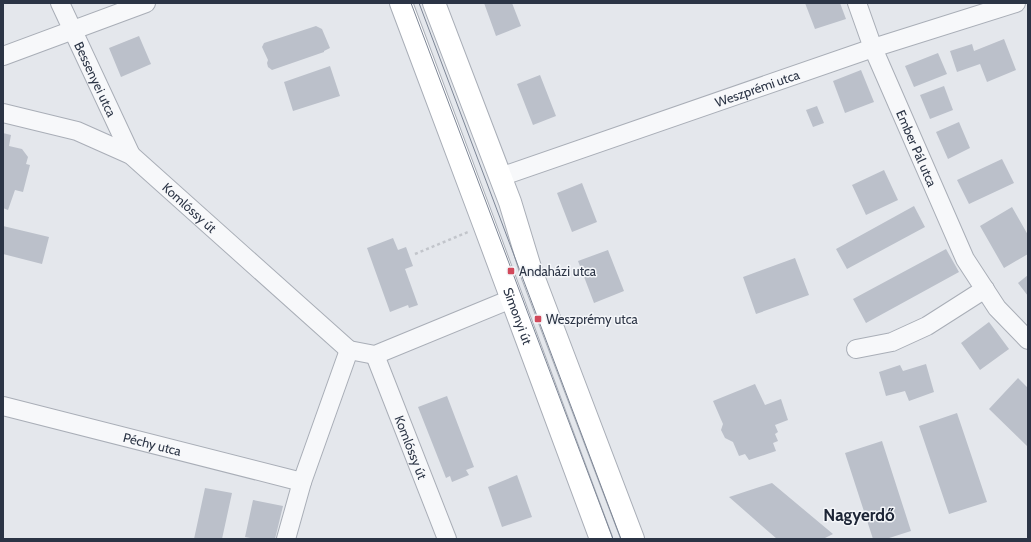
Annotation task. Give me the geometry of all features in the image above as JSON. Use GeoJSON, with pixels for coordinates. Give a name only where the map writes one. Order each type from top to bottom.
{"type":"FeatureCollection","features":[{"type":"Feature","properties":{"kind":"street","name":"Bessenyei utca"},"geometry":{"type":"LineString","coordinates":[[60,3],[131,155]]}},
{"type":"Feature","properties":{"kind":"street"},"geometry":{"type":"LineString","coordinates":[[3,56],[146,3]]}},
{"type":"Feature","properties":{"kind":"street","name":"Simonyi út"},"geometry":{"type":"LineString","coordinates":[[401,3],[601,539]]}},
{"type":"Feature","properties":{"kind":"street"},"geometry":{"type":"LineString","coordinates":[[434,3],[510,202],[531,271],[633,539]]}},
{"type":"Feature","properties":{"kind":"street","name":"Ember Pál utca"},"geometry":{"type":"LineString","coordinates":[[857,3],[873,48],[965,259],[997,308],[1028,340]]}},
{"type":"Feature","properties":{"kind":"street","name":"Weszprémi utca"},"geometry":{"type":"LineString","coordinates":[[500,177],[873,48],[1016,3]]}},
{"type":"Feature","properties":{"kind":"street","name":"Komlóssy út"},"geometry":{"type":"LineString","coordinates":[[3,113],[77,130],[131,155],[349,350]]}},
{"type":"Feature","properties":{"kind":"street"},"geometry":{"type":"LineString","coordinates":[[856,349],[892,342],[927,326],[985,289]]}},
{"type":"Feature","properties":{"kind":"street"},"geometry":{"type":"LineString","coordinates":[[286,539],[302,482],[349,350],[375,355],[511,299]]}},
{"type":"Feature","properties":{"kind":"street","name":"Komlóssy út"},"geometry":{"type":"LineString","coordinates":[[375,355],[448,539]]}},
{"type":"Feature","properties":{"kind":"street","name":"Péchy utca"},"geometry":{"type":"LineString","coordinates":[[3,406],[302,482]]}},
{"type":"Feature","properties":{"kind":"path"},"geometry":{"type":"LineString","coordinates":[[415,254],[467,233]]}},
{"type":"Feature","properties":{"kind":"building"},"geometry":{"type":"Polygon","coordinates":[[[484,3],[512,3],[521,26],[496,36],[484,3]]]}},
{"type":"Feature","properties":{"kind":"building"},"geometry":{"type":"Polygon","coordinates":[[[805,3],[840,3],[846,19],[815,29],[805,3]]]}},
{"type":"Feature","properties":{"kind":"building"},"geometry":{"type":"Polygon","coordinates":[[[316,26],[322,29],[330,48],[324,52],[272,70],[268,67],[268,60],[262,47],[264,43],[316,26]]]}},
{"type":"Feature","properties":{"kind":"building"},"geometry":{"type":"Polygon","coordinates":[[[139,36],[151,64],[121,77],[109,48],[139,36]]]}},
{"type":"Feature","properties":{"kind":"building"},"geometry":{"type":"Polygon","coordinates":[[[1004,39],[1016,70],[987,82],[980,64],[957,72],[950,51],[972,44],[974,51],[1004,39]]]}},
{"type":"Feature","properties":{"kind":"building"},"geometry":{"type":"Polygon","coordinates":[[[938,53],[947,74],[914,87],[905,66],[938,53]]]}},
{"type":"Feature","properties":{"kind":"building"},"geometry":{"type":"Polygon","coordinates":[[[330,66],[340,96],[293,111],[284,82],[330,66]]]}},
{"type":"Feature","properties":{"kind":"building"},"geometry":{"type":"Polygon","coordinates":[[[861,70],[874,102],[845,113],[833,81],[861,70]]]}},
{"type":"Feature","properties":{"kind":"building"},"geometry":{"type":"Polygon","coordinates":[[[540,75],[556,116],[533,125],[517,84],[540,75]]]}},
{"type":"Feature","properties":{"kind":"building"},"geometry":{"type":"Polygon","coordinates":[[[944,86],[953,110],[930,119],[920,95],[944,86]]]}},
{"type":"Feature","properties":{"kind":"building"},"geometry":{"type":"Polygon","coordinates":[[[817,106],[824,123],[813,127],[806,110],[817,106]]]}},
{"type":"Feature","properties":{"kind":"building"},"geometry":{"type":"Polygon","coordinates":[[[959,122],[970,148],[948,159],[936,132],[959,122]]]}},
{"type":"Feature","properties":{"kind":"building"},"geometry":{"type":"Polygon","coordinates":[[[3,133],[11,135],[9,146],[22,149],[28,157],[26,164],[30,165],[23,192],[15,190],[8,210],[3,208],[3,133]]]}},
{"type":"Feature","properties":{"kind":"building"},"geometry":{"type":"Polygon","coordinates":[[[1002,159],[1014,183],[969,204],[957,180],[1002,159]]]}},
{"type":"Feature","properties":{"kind":"building"},"geometry":{"type":"Polygon","coordinates":[[[884,170],[898,200],[866,215],[852,185],[884,170]]]}},
{"type":"Feature","properties":{"kind":"building"},"geometry":{"type":"Polygon","coordinates":[[[582,183],[597,222],[572,232],[557,193],[582,183]]]}},
{"type":"Feature","properties":{"kind":"building"},"geometry":{"type":"Polygon","coordinates":[[[914,206],[925,227],[847,269],[836,249],[914,206]]]}},
{"type":"Feature","properties":{"kind":"building"},"geometry":{"type":"Polygon","coordinates":[[[1012,207],[1028,235],[1028,254],[1004,268],[980,226],[1012,207]]]}},
{"type":"Feature","properties":{"kind":"building"},"geometry":{"type":"Polygon","coordinates":[[[3,226],[49,237],[42,264],[3,254],[3,226]]]}},
{"type":"Feature","properties":{"kind":"building"},"geometry":{"type":"Polygon","coordinates":[[[393,238],[398,250],[406,247],[413,266],[405,269],[418,305],[409,308],[408,305],[390,312],[367,248],[393,238]]]}},
{"type":"Feature","properties":{"kind":"building"},"geometry":{"type":"Polygon","coordinates":[[[946,249],[959,272],[866,323],[853,299],[946,249]]]}},
{"type":"Feature","properties":{"kind":"building"},"geometry":{"type":"Polygon","coordinates":[[[608,250],[624,291],[594,303],[578,261],[608,250]]]}},
{"type":"Feature","properties":{"kind":"building"},"geometry":{"type":"Polygon","coordinates":[[[795,258],[809,295],[756,314],[743,277],[795,258]]]}},
{"type":"Feature","properties":{"kind":"building"},"geometry":{"type":"Polygon","coordinates":[[[1028,275],[1028,296],[1018,283],[1028,275]]]}},
{"type":"Feature","properties":{"kind":"building"},"geometry":{"type":"Polygon","coordinates":[[[989,322],[1009,349],[980,370],[961,343],[989,322]]]}},
{"type":"Feature","properties":{"kind":"building"},"geometry":{"type":"Polygon","coordinates":[[[926,364],[934,392],[909,401],[905,391],[886,396],[879,372],[900,365],[903,371],[926,364]]]}},
{"type":"Feature","properties":{"kind":"building"},"geometry":{"type":"Polygon","coordinates":[[[1018,378],[1028,388],[1028,447],[989,409],[1018,378]]]}},
{"type":"Feature","properties":{"kind":"building"},"geometry":{"type":"Polygon","coordinates":[[[755,384],[765,405],[781,399],[788,420],[775,425],[778,432],[775,434],[778,441],[773,443],[776,451],[749,460],[745,454],[739,456],[733,442],[725,438],[721,430],[723,424],[713,401],[755,384]]]}},
{"type":"Feature","properties":{"kind":"building"},"geometry":{"type":"Polygon","coordinates":[[[447,396],[474,467],[466,470],[469,475],[452,482],[450,476],[446,478],[418,407],[447,396]]]}},
{"type":"Feature","properties":{"kind":"building"},"geometry":{"type":"Polygon","coordinates":[[[957,413],[987,502],[949,514],[919,426],[957,413]]]}},
{"type":"Feature","properties":{"kind":"building"},"geometry":{"type":"Polygon","coordinates":[[[882,441],[911,531],[886,539],[873,539],[845,453],[882,441]]]}},
{"type":"Feature","properties":{"kind":"building"},"geometry":{"type":"Polygon","coordinates":[[[517,475],[532,517],[502,527],[488,487],[517,475]]]}},
{"type":"Feature","properties":{"kind":"building"},"geometry":{"type":"Polygon","coordinates":[[[772,483],[833,534],[823,539],[777,539],[729,497],[772,483]]]}},
{"type":"Feature","properties":{"kind":"building"},"geometry":{"type":"Polygon","coordinates":[[[205,488],[232,493],[222,539],[194,539],[205,488]]]}},
{"type":"Feature","properties":{"kind":"building"},"geometry":{"type":"Polygon","coordinates":[[[253,500],[283,506],[275,539],[256,539],[245,537],[253,500]]]}},
{"type":"Feature","properties":{"kind":"tram line"},"geometry":{"type":"LineString","coordinates":[[411,3],[613,539]]}},
{"type":"Feature","properties":{"kind":"tram line"},"geometry":{"type":"LineString","coordinates":[[419,3],[621,539]]}},
{"type":"Feature","properties":{"kind":"place","name":"Andaházi utca"},"geometry":{"type":"Point","coordinates":[511,271]}},
{"type":"Feature","properties":{"kind":"place","name":"Weszprémy utca"},"geometry":{"type":"Point","coordinates":[538,319]}},
{"type":"Feature","properties":{"kind":"district","name":"Nagyerdő"},"geometry":{"type":"Point","coordinates":[859,515]}}]}
